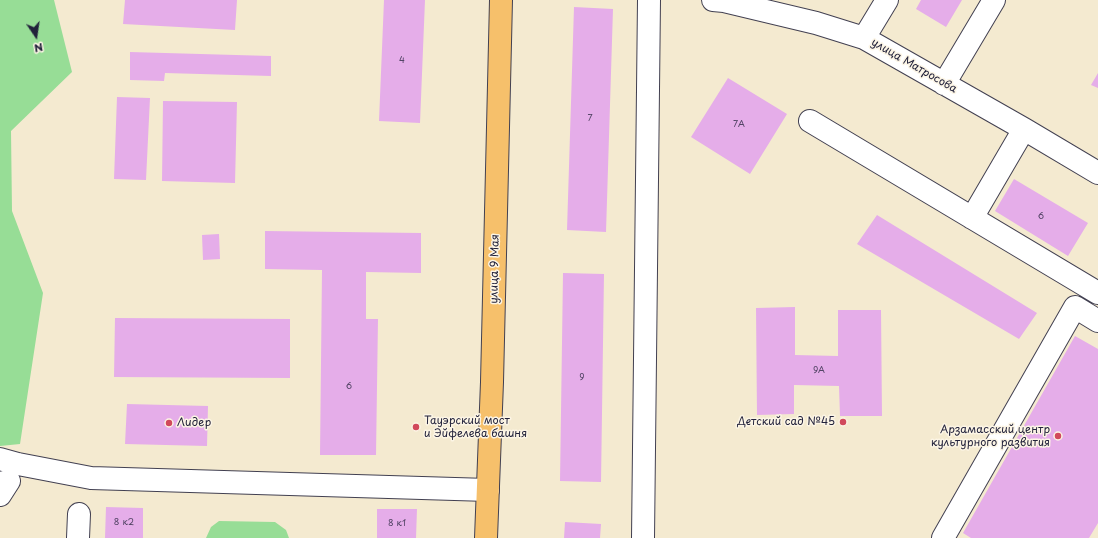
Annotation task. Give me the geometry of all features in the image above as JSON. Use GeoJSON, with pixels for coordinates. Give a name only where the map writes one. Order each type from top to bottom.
{"type":"FeatureCollection","features":[{"type":"Feature","properties":{"kind":"main road","name":"улица 9 Мая"},"geometry":{"type":"LineString","coordinates":[[486,538],[492,382],[501,0]]}},
{"type":"Feature","properties":{"kind":"street"},"geometry":{"type":"LineString","coordinates":[[643,538],[649,0]]}},
{"type":"Feature","properties":{"kind":"street","name":"улица Матросова"},"geometry":{"type":"LineString","coordinates":[[713,0],[724,1],[816,23],[864,38],[1098,173]]}},
{"type":"Feature","properties":{"kind":"street"},"geometry":{"type":"LineString","coordinates":[[864,38],[888,0]]}},
{"type":"Feature","properties":{"kind":"street"},"geometry":{"type":"LineString","coordinates":[[944,84],[994,0]]}},
{"type":"Feature","properties":{"kind":"street"},"geometry":{"type":"LineString","coordinates":[[810,121],[1098,293]]}},
{"type":"Feature","properties":{"kind":"street"},"geometry":{"type":"LineString","coordinates":[[972,218],[1024,129]]}},
{"type":"Feature","properties":{"kind":"street"},"geometry":{"type":"LineString","coordinates":[[943,538],[1075,308],[1098,321]]}},
{"type":"Feature","properties":{"kind":"street"},"geometry":{"type":"LineString","coordinates":[[5,476],[488,490]]}},
{"type":"Feature","properties":{"kind":"street"},"geometry":{"type":"LineString","coordinates":[[78,514],[78,538]]}},
{"type":"Feature","properties":{"kind":"green space"},"geometry":{"type":"Polygon","coordinates":[[[0,0],[54,0],[72,72],[11,131],[12,211],[43,293],[20,444],[0,446],[0,0]]]}},
{"type":"Feature","properties":{"kind":"green space"},"geometry":{"type":"Polygon","coordinates":[[[219,521],[275,522],[286,530],[289,538],[206,538],[211,527],[219,521]]]}},
{"type":"Feature","properties":{"kind":"building"},"geometry":{"type":"Polygon","coordinates":[[[125,0],[237,0],[235,30],[123,24],[125,0]]]}},
{"type":"Feature","properties":{"kind":"building"},"geometry":{"type":"Polygon","coordinates":[[[384,0],[425,0],[420,123],[379,121],[384,0]]]}},
{"type":"Feature","properties":{"kind":"building"},"geometry":{"type":"Polygon","coordinates":[[[921,0],[962,0],[946,27],[916,9],[921,0]]]}},
{"type":"Feature","properties":{"kind":"building"},"geometry":{"type":"Polygon","coordinates":[[[574,7],[613,9],[606,232],[567,230],[574,7]]]}},
{"type":"Feature","properties":{"kind":"building"},"geometry":{"type":"Polygon","coordinates":[[[130,52],[271,56],[271,76],[165,73],[164,81],[130,80],[130,52]]]}},
{"type":"Feature","properties":{"kind":"building"},"geometry":{"type":"Polygon","coordinates":[[[1098,73],[1098,88],[1091,85],[1098,73]]]}},
{"type":"Feature","properties":{"kind":"building"},"geometry":{"type":"Polygon","coordinates":[[[728,78],[787,114],[750,174],[691,137],[728,78]]]}},
{"type":"Feature","properties":{"kind":"building"},"geometry":{"type":"Polygon","coordinates":[[[117,97],[150,98],[146,180],[114,179],[117,97]]]}},
{"type":"Feature","properties":{"kind":"building"},"geometry":{"type":"Polygon","coordinates":[[[163,101],[237,102],[235,183],[162,181],[163,101]]]}},
{"type":"Feature","properties":{"kind":"building"},"geometry":{"type":"Polygon","coordinates":[[[1014,179],[1088,223],[1068,256],[995,211],[1014,179]]]}},
{"type":"Feature","properties":{"kind":"building"},"geometry":{"type":"Polygon","coordinates":[[[877,215],[1037,313],[1019,339],[857,244],[877,215]]]}},
{"type":"Feature","properties":{"kind":"building"},"geometry":{"type":"Polygon","coordinates":[[[265,231],[421,233],[421,273],[366,272],[366,319],[378,319],[376,455],[320,455],[322,270],[265,269],[265,231]]]}},
{"type":"Feature","properties":{"kind":"building"},"geometry":{"type":"Polygon","coordinates":[[[219,234],[220,259],[203,260],[202,235],[219,234]]]}},
{"type":"Feature","properties":{"kind":"building"},"geometry":{"type":"Polygon","coordinates":[[[563,273],[604,274],[601,482],[560,481],[563,273]]]}},
{"type":"Feature","properties":{"kind":"building"},"geometry":{"type":"Polygon","coordinates":[[[795,307],[795,355],[838,356],[838,310],[881,310],[882,416],[840,416],[839,386],[794,385],[794,414],[757,415],[756,308],[795,307]]]}},
{"type":"Feature","properties":{"kind":"building"},"geometry":{"type":"Polygon","coordinates":[[[115,318],[290,319],[290,378],[114,377],[115,318]]]}},
{"type":"Feature","properties":{"kind":"building","name":"Арзамасский центр культурного развития"},"geometry":{"type":"Polygon","coordinates":[[[1075,336],[1098,349],[1098,523],[1089,538],[971,538],[963,533],[1075,336]]]}},
{"type":"Feature","properties":{"kind":"building"},"geometry":{"type":"Polygon","coordinates":[[[127,404],[208,406],[207,446],[125,444],[127,404]]]}},
{"type":"Feature","properties":{"kind":"building"},"geometry":{"type":"Polygon","coordinates":[[[106,507],[143,508],[143,538],[105,538],[106,507]]]}},
{"type":"Feature","properties":{"kind":"building"},"geometry":{"type":"Polygon","coordinates":[[[377,509],[417,509],[416,538],[377,538],[377,509]]]}},
{"type":"Feature","properties":{"kind":"building"},"geometry":{"type":"Polygon","coordinates":[[[565,522],[601,524],[600,538],[564,538],[565,522]]]}},
{"type":"Feature","properties":{"kind":"place","name":"Детский сад №45"},"geometry":{"type":"Point","coordinates":[843,422]}},
{"type":"Feature","properties":{"kind":"place","name":"Лидер"},"geometry":{"type":"Point","coordinates":[169,423]}},
{"type":"Feature","properties":{"kind":"place","name":"Тауэрский мост и Эйфелева башня"},"geometry":{"type":"Point","coordinates":[416,427]}},
{"type":"Feature","properties":{"kind":"place","name":"Арзамасский центр культурного развития"},"geometry":{"type":"Point","coordinates":[1058,436]}}]}
